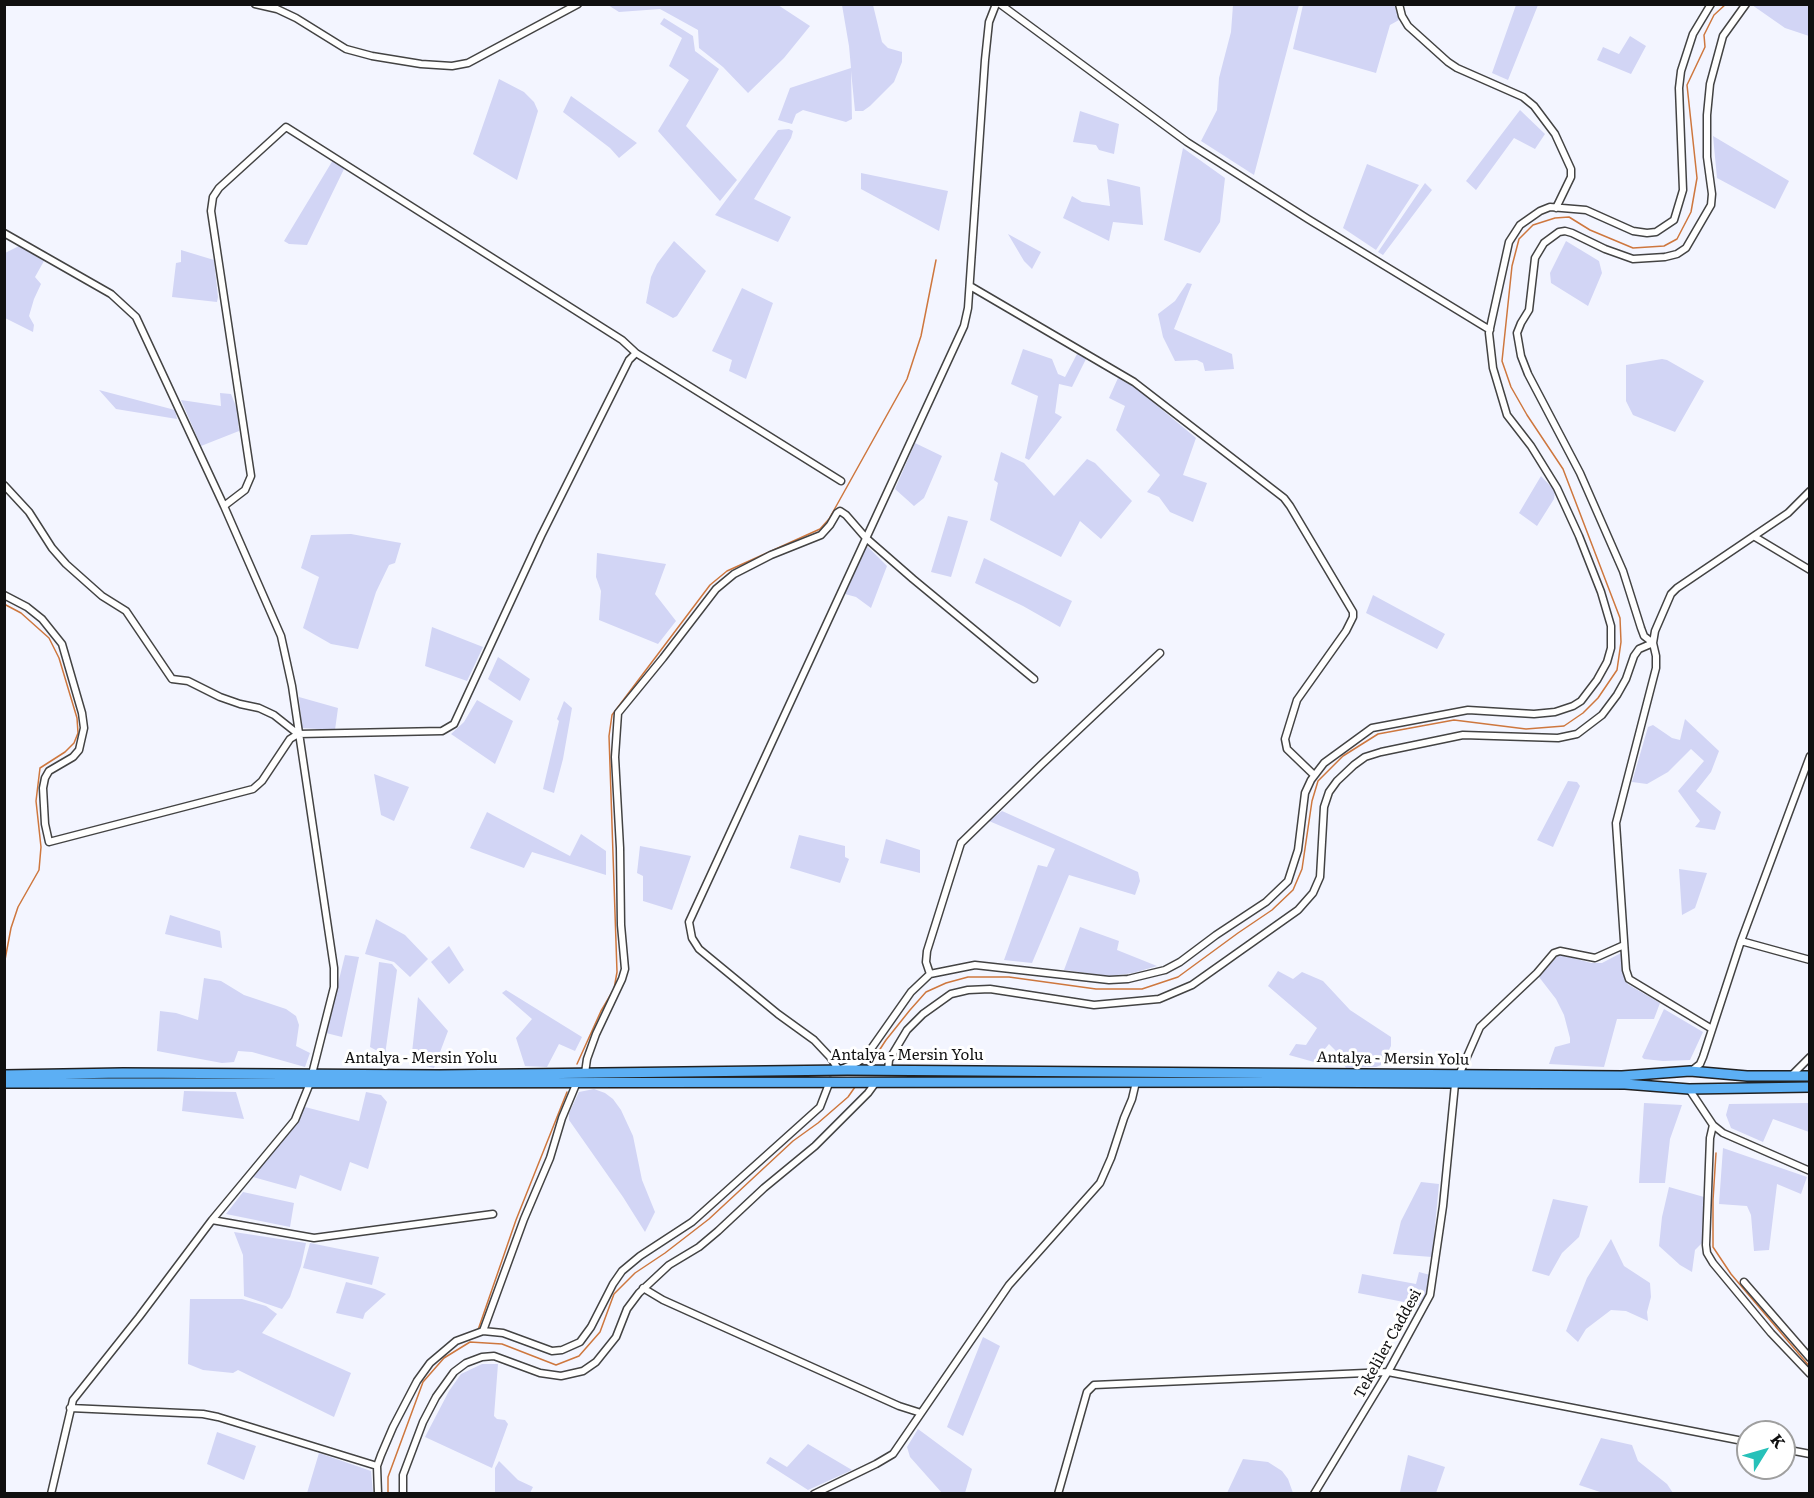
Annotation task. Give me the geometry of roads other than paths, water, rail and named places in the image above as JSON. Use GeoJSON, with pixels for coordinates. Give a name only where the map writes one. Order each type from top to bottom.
{"type":"FeatureCollection","features":[{"type":"Feature","properties":{"kind":"highway","name":"Antalya - Mersin Yolu"},"geometry":{"type":"LineString","coordinates":[[310,1079],[843,1070],[1271,1072],[1624,1084],[1689,1089],[1809,1087]]}},
{"type":"Feature","properties":{"kind":"highway","name":"Antalya - Mersin Yolu"},"geometry":{"type":"LineString","coordinates":[[6,1079],[1136,1082],[1457,1080],[1622,1076],[1690,1071],[1747,1076],[1809,1076]]}},
{"type":"Feature","properties":{"kind":"highway"},"geometry":{"type":"LineString","coordinates":[[1689,1089],[1686,1080],[1690,1071]]}},
{"type":"Feature","properties":{"kind":"highway"},"geometry":{"type":"LineString","coordinates":[[1703,1089],[1708,1081],[1705,1072]]}},
{"type":"Feature","properties":{"kind":"street"},"geometry":{"type":"LineString","coordinates":[[255,4],[277,9],[296,18],[346,49],[372,57],[452,66],[468,63],[578,4]]}},
{"type":"Feature","properties":{"kind":"street"},"geometry":{"type":"LineString","coordinates":[[1490,330],[1187,142],[998,4],[989,22],[968,308],[959,338],[690,922],[692,938],[699,949],[814,1040],[843,1070],[866,1056],[911,992],[930,974],[975,965],[1109,980],[1128,979],[1165,970],[1180,962],[1266,902],[1288,880],[1298,850],[1305,793],[1314,775],[1324,763],[1372,728],[1468,710],[1534,714],[1555,712],[1567,709],[1581,701],[1607,662],[1611,648],[1611,626],[1579,536],[1557,488],[1531,446],[1507,415],[1493,368],[1490,330],[1509,242],[1514,233],[1532,215],[1550,207],[1586,210],[1634,231],[1647,233],[1656,232],[1674,220],[1683,190],[1679,88],[1681,71],[1693,34],[1710,4]]}},
{"type":"Feature","properties":{"kind":"street"},"geometry":{"type":"LineString","coordinates":[[1399,4],[1408,26],[1448,62],[1523,97],[1534,106],[1555,134],[1571,169],[1571,177],[1556,208]]}},
{"type":"Feature","properties":{"kind":"street"},"geometry":{"type":"LineString","coordinates":[[1653,643],[1644,636],[1623,571],[1580,473],[1528,374],[1521,356],[1517,333],[1529,310],[1535,258],[1544,243],[1559,232],[1572,233],[1633,259],[1665,257],[1677,254],[1686,248],[1711,205],[1712,194],[1707,157],[1707,115],[1712,75],[1723,36],[1746,4]]}},
{"type":"Feature","properties":{"kind":"street"},"geometry":{"type":"LineString","coordinates":[[224,506],[245,490],[251,476],[211,211],[213,197],[219,188],[286,127],[621,340],[636,352],[842,481]]}},
{"type":"Feature","properties":{"kind":"street"},"geometry":{"type":"LineString","coordinates":[[4,233],[111,294],[136,317],[224,506],[281,636],[292,686],[334,968],[334,987],[310,1079],[295,1120],[212,1220],[73,1400],[51,1494]]}},
{"type":"Feature","properties":{"kind":"street"},"geometry":{"type":"LineString","coordinates":[[970,286],[1134,382],[1284,498],[1290,506],[1353,612],[1346,631],[1297,700],[1285,739],[1287,749],[1314,775]]}},
{"type":"Feature","properties":{"kind":"street"},"geometry":{"type":"LineString","coordinates":[[4,595],[27,607],[42,619],[62,644],[82,713],[84,728],[79,750],[74,757],[60,763],[50,771],[45,778],[43,788],[49,842],[253,789],[262,781],[290,739],[298,734],[442,731],[454,724],[547,525],[629,360],[636,352]]}},
{"type":"Feature","properties":{"kind":"street"},"geometry":{"type":"LineString","coordinates":[[4,485],[30,512],[52,548],[66,564],[102,596],[126,611],[172,679],[188,681],[220,697],[274,714],[298,734]]}},
{"type":"Feature","properties":{"kind":"street"},"geometry":{"type":"LineString","coordinates":[[1712,1029],[1629,979],[1626,970],[1616,823],[1656,668],[1653,643],[1655,631],[1671,594],[1788,513],[1809,491]]}},
{"type":"Feature","properties":{"kind":"street"},"geometry":{"type":"LineString","coordinates":[[585,1073],[586,1059],[625,969],[621,925],[615,758],[618,713],[707,599],[734,574],[771,555],[822,535],[840,511],[866,538],[913,579],[1035,679]]}},
{"type":"Feature","properties":{"kind":"street"},"geometry":{"type":"LineString","coordinates":[[1755,537],[1809,570]]}},
{"type":"Feature","properties":{"kind":"street"},"geometry":{"type":"LineString","coordinates":[[888,1070],[889,1060],[908,1030],[923,1014],[951,994],[990,989],[1094,1005],[1159,999],[1192,985],[1298,910],[1313,893],[1320,877],[1324,807],[1336,781],[1354,765],[1365,757],[1381,752],[1463,735],[1558,738],[1577,734],[1602,715],[1622,687],[1634,656],[1639,649],[1653,643]]}},
{"type":"Feature","properties":{"kind":"street"},"geometry":{"type":"LineString","coordinates":[[930,974],[926,962],[927,951],[961,843],[1160,653]]}},
{"type":"Feature","properties":{"kind":"street"},"geometry":{"type":"LineString","coordinates":[[1690,1071],[1700,1064],[1703,1057],[1741,941],[1809,756]]}},
{"type":"Feature","properties":{"kind":"street"},"geometry":{"type":"LineString","coordinates":[[1741,941],[1809,960]]}},
{"type":"Feature","properties":{"kind":"street","name":"Tekeliler Caddesi"},"geometry":{"type":"LineString","coordinates":[[1314,1494],[1388,1372],[1427,1302],[1433,1286],[1457,1080],[1480,1027],[1537,973],[1554,953],[1560,951],[1595,958],[1624,945]]}},
{"type":"Feature","properties":{"kind":"street"},"geometry":{"type":"LineString","coordinates":[[1703,1057],[1705,1072]]}},
{"type":"Feature","properties":{"kind":"street"},"geometry":{"type":"LineString","coordinates":[[1791,1076],[1809,1057]]}},
{"type":"Feature","properties":{"kind":"street"},"geometry":{"type":"LineString","coordinates":[[378,1494],[377,1466],[393,1427],[417,1381],[430,1363],[456,1341],[483,1331],[503,1333],[552,1351],[562,1350],[580,1342],[591,1327],[622,1271],[640,1256],[692,1222],[820,1107],[830,1081]]}},
{"type":"Feature","properties":{"kind":"street"},"geometry":{"type":"LineString","coordinates":[[403,1494],[403,1475],[423,1422],[436,1397],[454,1372],[466,1363],[482,1357],[494,1356],[540,1373],[561,1376],[583,1371],[596,1362],[616,1337],[627,1309],[643,1288],[669,1265],[699,1247],[764,1188],[815,1146],[868,1093],[875,1081]]}},
{"type":"Feature","properties":{"kind":"street"},"geometry":{"type":"LineString","coordinates":[[483,1331],[577,1082]]}},
{"type":"Feature","properties":{"kind":"street"},"geometry":{"type":"LineString","coordinates":[[814,1494],[893,1454],[1010,1285],[1100,1183],[1112,1158],[1136,1082]]}},
{"type":"Feature","properties":{"kind":"street"},"geometry":{"type":"LineString","coordinates":[[1689,1089],[1713,1125],[1732,1137],[1809,1171]]}},
{"type":"Feature","properties":{"kind":"street"},"geometry":{"type":"LineString","coordinates":[[1700,1108],[1703,1089]]}},
{"type":"Feature","properties":{"kind":"street"},"geometry":{"type":"LineString","coordinates":[[1713,1125],[1709,1148],[1707,1253],[1771,1334],[1809,1374]]}},
{"type":"Feature","properties":{"kind":"street"},"geometry":{"type":"LineString","coordinates":[[212,1220],[314,1238],[493,1214]]}},
{"type":"Feature","properties":{"kind":"street"},"geometry":{"type":"LineString","coordinates":[[1744,1282],[1809,1358]]}},
{"type":"Feature","properties":{"kind":"street"},"geometry":{"type":"LineString","coordinates":[[643,1288],[684,1309],[899,1406],[921,1413]]}},
{"type":"Feature","properties":{"kind":"street"},"geometry":{"type":"LineString","coordinates":[[1059,1494],[1087,1392],[1094,1385],[1388,1372],[1736,1440]]}},
{"type":"Feature","properties":{"kind":"street"},"geometry":{"type":"LineString","coordinates":[[70,1408],[202,1414],[218,1417],[377,1466]]}},
{"type":"Feature","properties":{"kind":"waterway"},"geometry":{"type":"LineString","coordinates":[[869,1066],[886,1040],[926,992],[946,983],[968,977],[1009,977],[1096,989],[1142,989],[1178,977],[1272,910],[1293,890],[1302,869],[1312,801],[1318,781],[1343,756],[1378,734],[1454,720],[1526,729],[1564,726],[1583,713],[1598,698],[1617,670],[1621,642],[1620,618],[1563,469],[1511,387],[1502,361],[1512,266],[1519,239],[1533,225],[1555,218],[1569,217],[1590,230],[1633,248],[1664,246],[1677,239],[1691,212],[1697,178],[1687,85],[1705,47],[1704,35],[1714,15],[1726,4]]}},
{"type":"Feature","properties":{"kind":"waterway"},"geometry":{"type":"LineString","coordinates":[[577,1064],[601,1011],[614,989],[617,972],[609,736],[612,715],[710,585],[727,571],[820,529],[829,519],[907,379],[921,336],[936,260]]}},
{"type":"Feature","properties":{"kind":"waterway"},"geometry":{"type":"LineString","coordinates":[[4,604],[21,613],[49,638],[59,658],[77,718],[78,733],[74,743],[65,752],[40,768],[36,801],[41,847],[39,870],[18,907],[11,928],[4,965]]}},
{"type":"Feature","properties":{"kind":"waterway"},"geometry":{"type":"LineString","coordinates":[[388,1494],[388,1477],[423,1382],[444,1358],[470,1342],[502,1344],[556,1365],[579,1356],[600,1332],[614,1294],[635,1273],[709,1219],[793,1141],[848,1097],[855,1087]]}},
{"type":"Feature","properties":{"kind":"waterway"},"geometry":{"type":"LineString","coordinates":[[478,1330],[516,1220],[567,1092]]}},
{"type":"Feature","properties":{"kind":"waterway"},"geometry":{"type":"LineString","coordinates":[[1716,1153],[1713,1247],[1731,1274],[1810,1367]]}}]}
